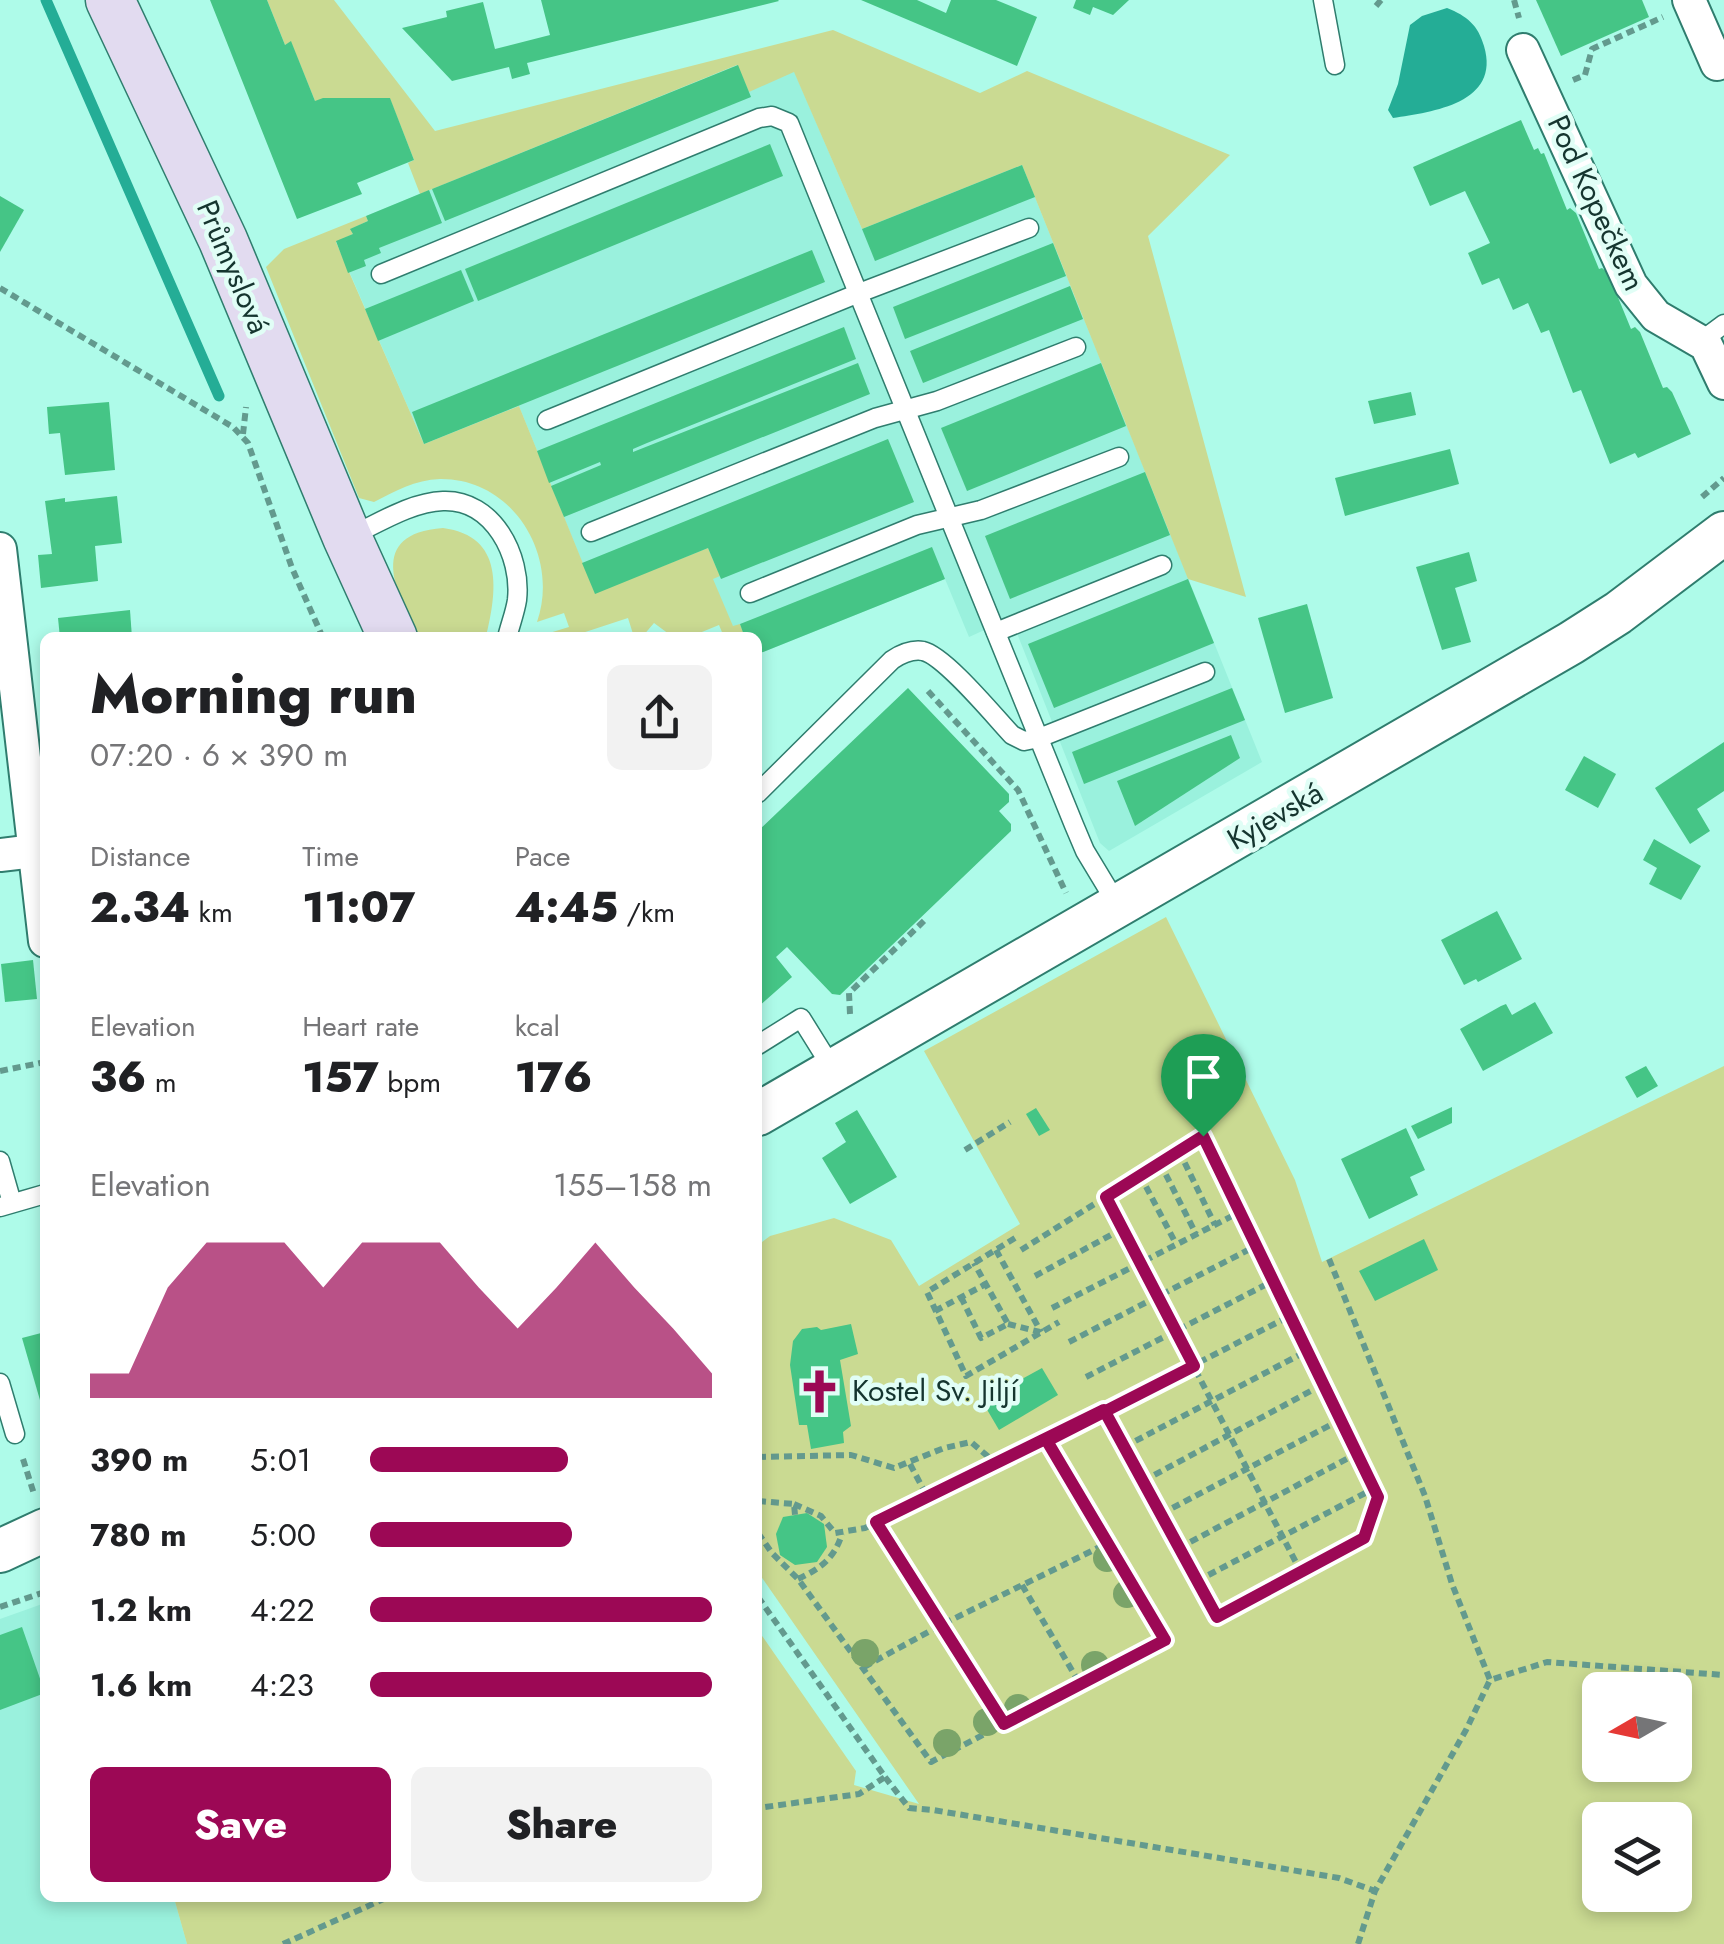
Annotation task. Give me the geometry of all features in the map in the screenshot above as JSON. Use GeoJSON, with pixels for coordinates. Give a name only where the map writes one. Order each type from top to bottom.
{"type":"FeatureCollection","features":[{"type":"Feature","properties":{"kind":"main road","name":"Průmyslová"},"geometry":{"type":"LineString","coordinates":[[110,0],[223,240],[390,632]]}},
{"type":"Feature","properties":{"kind":"main road","name":"Průmyslová"},"geometry":{"type":"LineString","coordinates":[[347,537],[382,632]]}},
{"type":"Feature","properties":{"kind":"street"},"geometry":{"type":"LineString","coordinates":[[1690,2],[1717,64]]}},
{"type":"Feature","properties":{"kind":"street","name":"Pod Kopečkem"},"geometry":{"type":"LineString","coordinates":[[1524,50],[1631,285],[1656,316],[1712,332],[1710,350],[1724,383]]}},
{"type":"Feature","properties":{"kind":"street","name":"Kyjevská"},"geometry":{"type":"LineString","coordinates":[[762,1116],[1571,643],[1670,575],[1724,532]]}},
{"type":"Feature","properties":{"kind":"street"},"geometry":{"type":"LineString","coordinates":[[0,548],[40,900]]}},
{"type":"Feature","properties":{"kind":"street"},"geometry":{"type":"LineString","coordinates":[[0,854],[34,851]]}},
{"type":"Feature","properties":{"kind":"street"},"geometry":{"type":"LineString","coordinates":[[0,1551],[40,1515]]}},
{"type":"Feature","properties":{"kind":"lane"},"geometry":{"type":"LineString","coordinates":[[1323,0],[1335,65]]}},
{"type":"Feature","properties":{"kind":"lane"},"geometry":{"type":"LineString","coordinates":[[381,274],[772,116],[789,123],[1086,851],[1119,907]]}},
{"type":"Feature","properties":{"kind":"lane"},"geometry":{"type":"LineString","coordinates":[[547,420],[1028,228]]}},
{"type":"Feature","properties":{"kind":"lane"},"geometry":{"type":"LineString","coordinates":[[592,532],[875,418],[937,401],[1076,347]]}},
{"type":"Feature","properties":{"kind":"lane"},"geometry":{"type":"LineString","coordinates":[[750,593],[917,525],[980,510],[1119,456]]}},
{"type":"Feature","properties":{"kind":"lane"},"geometry":{"type":"LineString","coordinates":[[347,537],[432,502],[457,502],[478,510],[504,540],[514,567],[517,598],[508,632]]}},
{"type":"Feature","properties":{"kind":"lane"},"geometry":{"type":"LineString","coordinates":[[996,632],[1162,565]]}},
{"type":"Feature","properties":{"kind":"lane"},"geometry":{"type":"LineString","coordinates":[[762,786],[892,660],[916,650],[942,662],[1012,735],[1024,741],[1205,672]]}},
{"type":"Feature","properties":{"kind":"lane"},"geometry":{"type":"LineString","coordinates":[[762,1042],[801,1018],[824,1078]]}},
{"type":"Feature","properties":{"kind":"lane"},"geometry":{"type":"LineString","coordinates":[[0,1161],[6,1205],[40,1195]]}},
{"type":"Feature","properties":{"kind":"lane"},"geometry":{"type":"LineString","coordinates":[[0,1382],[15,1434]]}},
{"type":"Feature","properties":{"kind":"path"},"geometry":{"type":"LineString","coordinates":[[1544,94],[1585,74],[1592,49],[1690,2]]}},
{"type":"Feature","properties":{"kind":"path"},"geometry":{"type":"LineString","coordinates":[[0,288],[233,427],[248,442],[292,568],[321,632]]}},
{"type":"Feature","properties":{"kind":"path"},"geometry":{"type":"LineString","coordinates":[[920,682],[1018,790],[1066,893]]}},
{"type":"Feature","properties":{"kind":"path"},"geometry":{"type":"LineString","coordinates":[[850,1024],[849,994],[927,918]]}},
{"type":"Feature","properties":{"kind":"path"},"geometry":{"type":"LineString","coordinates":[[0,1071],[40,1063]]}},
{"type":"Feature","properties":{"kind":"path"},"geometry":{"type":"LineString","coordinates":[[965,1150],[1010,1122]]}},
{"type":"Feature","properties":{"kind":"path"},"geometry":{"type":"LineString","coordinates":[[1021,1250],[1203,1136],[1378,1497],[1364,1538],[1217,1617],[1104,1410]]}},
{"type":"Feature","properties":{"kind":"path"},"geometry":{"type":"LineString","coordinates":[[1178,1151],[1214,1224]]}},
{"type":"Feature","properties":{"kind":"path"},"geometry":{"type":"LineString","coordinates":[[1160,1163],[1196,1234]]}},
{"type":"Feature","properties":{"kind":"path"},"geometry":{"type":"LineString","coordinates":[[1140,1176],[1176,1244]]}},
{"type":"Feature","properties":{"kind":"path"},"geometry":{"type":"LineString","coordinates":[[1106,1197],[1301,1572]]}},
{"type":"Feature","properties":{"kind":"path"},"geometry":{"type":"LineString","coordinates":[[1052,1308],[1240,1212]]}},
{"type":"Feature","properties":{"kind":"path"},"geometry":{"type":"LineString","coordinates":[[1035,1276],[1122,1228]]}},
{"type":"Feature","properties":{"kind":"path"},"geometry":{"type":"LineString","coordinates":[[1015,1238],[927,1292],[966,1376],[1059,1322]]}},
{"type":"Feature","properties":{"kind":"path"},"geometry":{"type":"LineString","coordinates":[[1069,1342],[1256,1246]]}},
{"type":"Feature","properties":{"kind":"path"},"geometry":{"type":"LineString","coordinates":[[996,1250],[1041,1332]]}},
{"type":"Feature","properties":{"kind":"path"},"geometry":{"type":"LineString","coordinates":[[1329,1259],[1425,1496],[1452,1584],[1490,1680]]}},
{"type":"Feature","properties":{"kind":"path"},"geometry":{"type":"LineString","coordinates":[[974,1264],[1008,1324]]}},
{"type":"Feature","properties":{"kind":"path"},"geometry":{"type":"LineString","coordinates":[[1086,1376],[1273,1281]]}},
{"type":"Feature","properties":{"kind":"path"},"geometry":{"type":"LineString","coordinates":[[935,1310],[986,1284]]}},
{"type":"Feature","properties":{"kind":"path"},"geometry":{"type":"LineString","coordinates":[[961,1298],[980,1338],[1008,1324],[1041,1332]]}},
{"type":"Feature","properties":{"kind":"path"},"geometry":{"type":"LineString","coordinates":[[762,1502],[794,1504],[821,1516],[836,1533],[842,1534],[876,1522],[1047,1441],[1290,1316]]}},
{"type":"Feature","properties":{"kind":"path"},"geometry":{"type":"LineString","coordinates":[[1124,1447],[1307,1351]]}},
{"type":"Feature","properties":{"kind":"path"},"geometry":{"type":"LineString","coordinates":[[1143,1481],[1323,1384]]}},
{"type":"Feature","properties":{"kind":"path"},"geometry":{"type":"LineString","coordinates":[[1161,1514],[1340,1420]]}},
{"type":"Feature","properties":{"kind":"path"},"geometry":{"type":"LineString","coordinates":[[15,1434],[40,1515]]}},
{"type":"Feature","properties":{"kind":"path"},"geometry":{"type":"LineString","coordinates":[[762,1539],[798,1579],[931,1762],[1165,1640],[1047,1441]]}},
{"type":"Feature","properties":{"kind":"path"},"geometry":{"type":"LineString","coordinates":[[762,1457],[851,1455],[894,1468],[944,1448],[972,1442],[998,1464]]}},
{"type":"Feature","properties":{"kind":"path"},"geometry":{"type":"LineString","coordinates":[[1179,1548],[1356,1454]]}},
{"type":"Feature","properties":{"kind":"path"},"geometry":{"type":"LineString","coordinates":[[910,1464],[928,1498]]}},
{"type":"Feature","properties":{"kind":"path"},"geometry":{"type":"LineString","coordinates":[[1197,1581],[1374,1489]]}},
{"type":"Feature","properties":{"kind":"path"},"geometry":{"type":"LineString","coordinates":[[794,1504],[795,1515]]}},
{"type":"Feature","properties":{"kind":"path"},"geometry":{"type":"LineString","coordinates":[[876,1522],[1004,1724]]}},
{"type":"Feature","properties":{"kind":"path"},"geometry":{"type":"LineString","coordinates":[[798,1579],[827,1564],[842,1534]]}},
{"type":"Feature","properties":{"kind":"path"},"geometry":{"type":"LineString","coordinates":[[864,1667],[1108,1543]]}},
{"type":"Feature","properties":{"kind":"path"},"geometry":{"type":"LineString","coordinates":[[1022,1585],[1080,1684]]}},
{"type":"Feature","properties":{"kind":"path"},"geometry":{"type":"LineString","coordinates":[[0,1607],[40,1594]]}},
{"type":"Feature","properties":{"kind":"path"},"geometry":{"type":"LineString","coordinates":[[762,1603],[908,1808],[1339,1878],[1375,1891]]}},
{"type":"Feature","properties":{"kind":"path"},"geometry":{"type":"LineString","coordinates":[[1358,1944],[1375,1891],[1490,1680],[1547,1662],[1724,1675]]}},
{"type":"Feature","properties":{"kind":"path"},"geometry":{"type":"LineString","coordinates":[[762,1807],[859,1794],[885,1777]]}},
{"type":"Feature","properties":{"kind":"path"},"geometry":{"type":"LineString","coordinates":[[283,1944],[377,1902]]}},
{"type":"Feature","properties":{"kind":"shaded area"},"geometry":{"type":"Polygon","coordinates":[[[267,0],[334,0],[435,131],[833,30],[980,93],[1027,71],[1230,155],[1148,236],[1246,597],[1188,579],[1022,165],[862,229],[794,72],[749,92],[737,65],[420,194],[408,163],[414,160],[390,99],[315,101],[291,42],[285,45],[267,0]]]}},
{"type":"Feature","properties":{"kind":"shaded area"},"geometry":{"type":"Polygon","coordinates":[[[1447,8],[1466,18],[1479,32],[1487,65],[1483,80],[1473,92],[1444,108],[1393,118],[1388,110],[1398,84],[1410,25],[1422,16],[1447,8]]]}},
{"type":"Feature","properties":{"kind":"shaded area"},"geometry":{"type":"Polygon","coordinates":[[[738,65],[794,71],[862,229],[1022,165],[1262,762],[1109,851],[1100,843],[1011,618],[969,637],[945,579],[762,652],[762,632],[739,632],[733,627],[712,579],[595,594],[519,406],[424,444],[336,241],[367,222],[366,216],[738,65]]]}},
{"type":"Feature","properties":{"kind":"shaded area"},"geometry":{"type":"Polygon","coordinates":[[[366,216],[368,221],[351,229],[353,234],[336,242],[424,444],[519,406],[595,593],[708,548],[720,576],[713,579],[733,626],[740,624],[743,632],[722,632],[719,625],[702,632],[666,632],[654,623],[646,632],[632,632],[628,618],[585,632],[552,632],[569,627],[564,613],[537,622],[542,572],[536,547],[509,506],[489,492],[466,482],[440,479],[414,484],[374,502],[359,498],[266,267],[284,249],[366,216]]]}},
{"type":"Feature","properties":{"kind":"shaded area"},"geometry":{"type":"Polygon","coordinates":[[[443,528],[463,533],[487,554],[494,585],[487,632],[415,632],[393,568],[395,553],[403,541],[443,528]]]}},
{"type":"Feature","properties":{"kind":"shaded area"},"geometry":{"type":"Polygon","coordinates":[[[1166,917],[1295,1180],[1322,1262],[1724,1066],[1724,1944],[187,1944],[175,1902],[762,1902],[762,1636],[856,1771],[854,1785],[919,1804],[762,1578],[762,1242],[770,1236],[834,1218],[891,1240],[919,1286],[1020,1224],[924,1051],[1166,917]]]}},
{"type":"Feature","properties":{"kind":"shaded area"},"geometry":{"type":"Polygon","coordinates":[[[40,1605],[40,1902],[175,1902],[187,1944],[0,1944],[0,1619],[40,1605]]]}},
{"type":"Feature","properties":{"kind":"building"},"geometry":{"type":"Polygon","coordinates":[[[210,0],[267,0],[285,45],[291,41],[315,101],[390,98],[414,160],[357,183],[362,194],[297,219],[210,0]]]}},
{"type":"Feature","properties":{"kind":"building"},"geometry":{"type":"Polygon","coordinates":[[[541,0],[779,1],[527,63],[530,74],[512,79],[509,67],[452,81],[402,28],[447,17],[446,11],[483,2],[495,49],[550,35],[541,0]]]}},
{"type":"Feature","properties":{"kind":"building"},"geometry":{"type":"Polygon","coordinates":[[[861,0],[917,0],[946,13],[951,0],[996,0],[1037,17],[1017,66],[861,0]]]}},
{"type":"Feature","properties":{"kind":"building"},"geometry":{"type":"Polygon","coordinates":[[[1076,0],[1129,0],[1113,15],[1093,7],[1090,15],[1073,8],[1076,0]]]}},
{"type":"Feature","properties":{"kind":"building"},"geometry":{"type":"Polygon","coordinates":[[[1536,0],[1642,0],[1649,17],[1561,56],[1536,0]]]}},
{"type":"Feature","properties":{"kind":"building"},"geometry":{"type":"Polygon","coordinates":[[[738,65],[751,97],[445,221],[432,189],[738,65]]]}},
{"type":"Feature","properties":{"kind":"building"},"geometry":{"type":"Polygon","coordinates":[[[1521,120],[1534,150],[1538,148],[1544,153],[1567,210],[1576,213],[1599,269],[1608,273],[1631,329],[1635,327],[1640,332],[1663,388],[1672,392],[1691,434],[1638,458],[1635,453],[1610,464],[1581,390],[1573,393],[1549,330],[1541,333],[1528,303],[1513,310],[1499,278],[1482,285],[1468,253],[1490,243],[1465,191],[1430,206],[1413,167],[1521,120]]]}},
{"type":"Feature","properties":{"kind":"building"},"geometry":{"type":"Polygon","coordinates":[[[770,144],[783,176],[478,301],[465,269],[770,144]]]}},
{"type":"Feature","properties":{"kind":"building"},"geometry":{"type":"Polygon","coordinates":[[[1022,165],[1035,197],[875,261],[862,229],[1022,165]]]}},
{"type":"Feature","properties":{"kind":"building"},"geometry":{"type":"Polygon","coordinates":[[[429,190],[442,223],[379,248],[381,253],[364,260],[366,266],[348,273],[336,241],[353,234],[350,229],[368,221],[366,216],[429,190]]]}},
{"type":"Feature","properties":{"kind":"building"},"geometry":{"type":"Polygon","coordinates":[[[0,196],[24,210],[0,252],[0,196]]]}},
{"type":"Feature","properties":{"kind":"building"},"geometry":{"type":"Polygon","coordinates":[[[1053,243],[1066,276],[905,339],[893,307],[1053,243]]]}},
{"type":"Feature","properties":{"kind":"building"},"geometry":{"type":"Polygon","coordinates":[[[812,250],[825,282],[424,444],[412,412],[812,250]]]}},
{"type":"Feature","properties":{"kind":"building"},"geometry":{"type":"Polygon","coordinates":[[[461,270],[474,301],[378,341],[365,309],[461,270]]]}},
{"type":"Feature","properties":{"kind":"building"},"geometry":{"type":"Polygon","coordinates":[[[1070,286],[1083,319],[923,383],[910,351],[1070,286]]]}},
{"type":"Feature","properties":{"kind":"building"},"geometry":{"type":"Polygon","coordinates":[[[844,327],[856,359],[633,452],[858,363],[870,394],[564,517],[551,486],[601,465],[600,462],[549,483],[537,451],[844,327]]]}},
{"type":"Feature","properties":{"kind":"building"},"geometry":{"type":"Polygon","coordinates":[[[1101,363],[1126,426],[967,491],[941,428],[1101,363]]]}},
{"type":"Feature","properties":{"kind":"building"},"geometry":{"type":"Polygon","coordinates":[[[1411,392],[1416,415],[1374,424],[1368,401],[1411,392]]]}},
{"type":"Feature","properties":{"kind":"building"},"geometry":{"type":"Polygon","coordinates":[[[109,402],[115,470],[65,475],[60,433],[49,434],[47,407],[109,402]]]}},
{"type":"Feature","properties":{"kind":"building"},"geometry":{"type":"Polygon","coordinates":[[[888,439],[914,502],[721,579],[708,548],[595,594],[582,563],[888,439]]]}},
{"type":"Feature","properties":{"kind":"building"},"geometry":{"type":"Polygon","coordinates":[[[1450,449],[1459,484],[1345,516],[1335,478],[1450,449]]]}},
{"type":"Feature","properties":{"kind":"building"},"geometry":{"type":"Polygon","coordinates":[[[1145,472],[1170,535],[1010,599],[985,536],[1145,472]]]}},
{"type":"Feature","properties":{"kind":"building"},"geometry":{"type":"Polygon","coordinates":[[[117,496],[122,543],[95,546],[98,581],[41,588],[38,555],[52,554],[45,501],[117,496]]]}},
{"type":"Feature","properties":{"kind":"building"},"geometry":{"type":"Polygon","coordinates":[[[932,547],[945,579],[762,652],[762,632],[743,632],[740,624],[932,547]]]}},
{"type":"Feature","properties":{"kind":"building"},"geometry":{"type":"Polygon","coordinates":[[[1469,552],[1477,581],[1455,588],[1471,642],[1442,650],[1416,567],[1469,552]]]}},
{"type":"Feature","properties":{"kind":"building"},"geometry":{"type":"Polygon","coordinates":[[[1188,579],[1214,643],[1054,708],[1028,644],[1188,579]]]}},
{"type":"Feature","properties":{"kind":"building"},"geometry":{"type":"Polygon","coordinates":[[[1307,604],[1333,698],[1285,713],[1258,618],[1307,604]]]}},
{"type":"Feature","properties":{"kind":"building"},"geometry":{"type":"Polygon","coordinates":[[[130,610],[132,632],[59,632],[58,618],[130,610]]]}},
{"type":"Feature","properties":{"kind":"building"},"geometry":{"type":"Polygon","coordinates":[[[908,688],[1009,794],[1009,802],[999,811],[1011,824],[1011,831],[840,995],[832,994],[787,947],[776,957],[792,977],[762,1003],[762,827],[908,688]]]}},
{"type":"Feature","properties":{"kind":"building"},"geometry":{"type":"Polygon","coordinates":[[[1232,688],[1245,720],[1084,784],[1072,752],[1232,688]]]}},
{"type":"Feature","properties":{"kind":"building"},"geometry":{"type":"Polygon","coordinates":[[[1231,735],[1240,758],[1135,826],[1117,781],[1231,735]]]}},
{"type":"Feature","properties":{"kind":"building"},"geometry":{"type":"Polygon","coordinates":[[[1724,742],[1724,791],[1697,809],[1710,831],[1690,844],[1655,788],[1724,742]]]}},
{"type":"Feature","properties":{"kind":"building"},"geometry":{"type":"Polygon","coordinates":[[[1584,756],[1616,774],[1598,808],[1565,790],[1584,756]]]}},
{"type":"Feature","properties":{"kind":"building"},"geometry":{"type":"Polygon","coordinates":[[[1654,839],[1701,866],[1681,900],[1649,884],[1657,868],[1643,860],[1654,839]]]}},
{"type":"Feature","properties":{"kind":"building"},"geometry":{"type":"Polygon","coordinates":[[[1497,911],[1522,959],[1464,985],[1441,940],[1497,911]]]}},
{"type":"Feature","properties":{"kind":"building"},"geometry":{"type":"Polygon","coordinates":[[[33,960],[37,999],[5,1002],[1,964],[33,960]]]}},
{"type":"Feature","properties":{"kind":"building"},"geometry":{"type":"Polygon","coordinates":[[[1535,1002],[1553,1033],[1483,1071],[1460,1029],[1506,1004],[1512,1015],[1535,1002]]]}},
{"type":"Feature","properties":{"kind":"building"},"geometry":{"type":"Polygon","coordinates":[[[1646,1066],[1658,1086],[1637,1098],[1625,1077],[1646,1066]]]}},
{"type":"Feature","properties":{"kind":"building"},"geometry":{"type":"Polygon","coordinates":[[[1452,1107],[1452,1123],[1418,1139],[1411,1126],[1452,1107]]]}},
{"type":"Feature","properties":{"kind":"building"},"geometry":{"type":"Polygon","coordinates":[[[1036,1108],[1050,1130],[1039,1136],[1026,1114],[1036,1108]]]}},
{"type":"Feature","properties":{"kind":"building"},"geometry":{"type":"Polygon","coordinates":[[[857,1110],[897,1177],[850,1204],[822,1158],[846,1142],[835,1123],[857,1110]]]}},
{"type":"Feature","properties":{"kind":"building"},"geometry":{"type":"Polygon","coordinates":[[[1406,1128],[1425,1170],[1410,1177],[1418,1195],[1369,1219],[1341,1159],[1406,1128]]]}},
{"type":"Feature","properties":{"kind":"building"},"geometry":{"type":"Polygon","coordinates":[[[1424,1239],[1438,1270],[1375,1301],[1359,1271],[1424,1239]]]}},
{"type":"Feature","properties":{"kind":"building","name":"Kostel Sv. Jiljí"},"geometry":{"type":"Polygon","coordinates":[[[851,1324],[858,1354],[840,1360],[851,1426],[843,1432],[844,1443],[811,1449],[807,1425],[799,1425],[790,1365],[793,1341],[802,1329],[851,1324]]]}},
{"type":"Feature","properties":{"kind":"building"},"geometry":{"type":"Polygon","coordinates":[[[40,1333],[40,1400],[22,1338],[40,1333]]]}},
{"type":"Feature","properties":{"kind":"building"},"geometry":{"type":"Polygon","coordinates":[[[1042,1368],[1058,1395],[999,1430],[982,1401],[1042,1368]]]}},
{"type":"Feature","properties":{"kind":"building"},"geometry":{"type":"Polygon","coordinates":[[[807,1513],[824,1524],[827,1547],[817,1562],[795,1565],[780,1555],[776,1534],[783,1517],[807,1513]]]}},
{"type":"Feature","properties":{"kind":"building"},"geometry":{"type":"Polygon","coordinates":[[[22,1627],[40,1679],[40,1695],[0,1710],[0,1635],[22,1627]]]}},
{"type":"Feature","properties":{"kind":"waterway"},"geometry":{"type":"LineString","coordinates":[[46,0],[219,396]]}},
{"type":"Feature","properties":{"kind":"place","name":"Kostel Sv. Jiljí"},"geometry":{"type":"Point","coordinates":[819,1391]}},
{"type":"Feature","properties":{"kind":"route"},"geometry":{"type":"LineString","coordinates":[[1203,1136],[1106,1197],[1194,1366],[1104,1410],[1047,1441],[1165,1640],[1004,1724],[876,1522],[1104,1410],[1217,1617],[1364,1538],[1378,1497],[1203,1136]]}}]}
